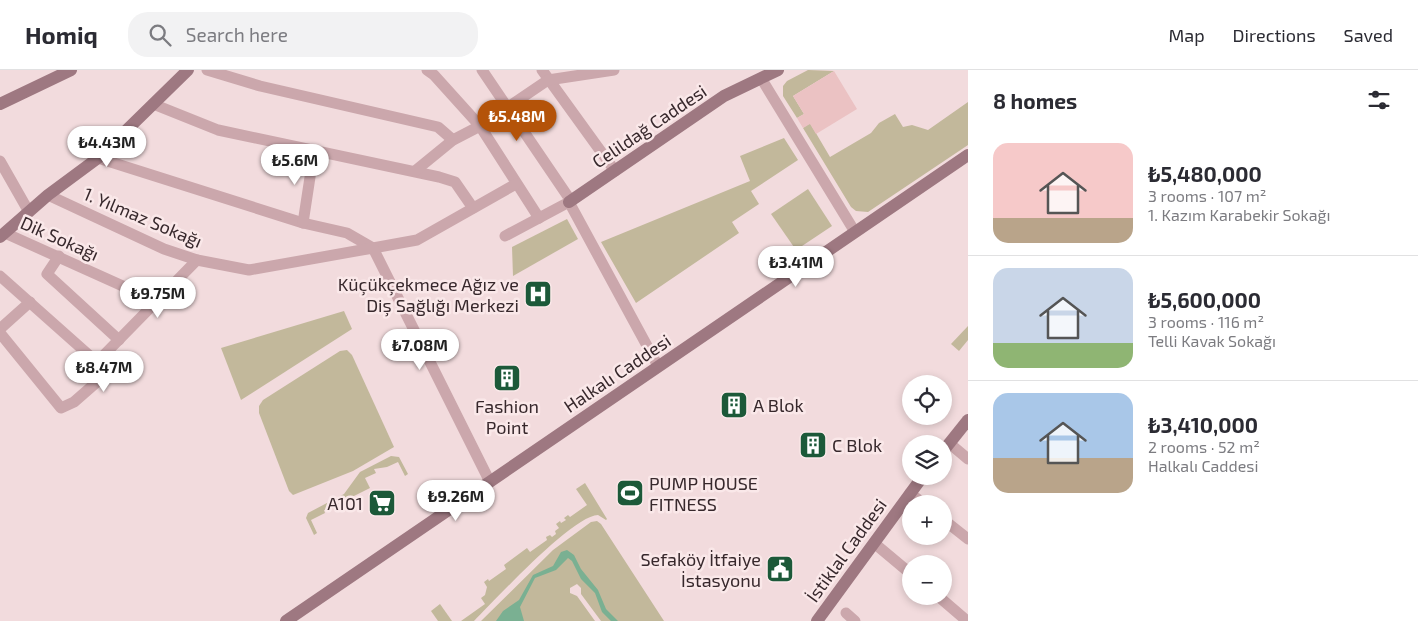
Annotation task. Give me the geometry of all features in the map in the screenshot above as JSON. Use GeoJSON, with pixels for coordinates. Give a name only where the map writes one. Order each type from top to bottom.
{"type":"FeatureCollection","features":[{"type":"Feature","properties":{"kind":"main road"},"geometry":{"type":"LineString","coordinates":[[0,104],[71,70]]}},
{"type":"Feature","properties":{"kind":"main road"},"geometry":{"type":"LineString","coordinates":[[2,235],[48,195],[98,158],[188,70]]}},
{"type":"Feature","properties":{"kind":"main road","name":"Celildağ Caddesi"},"geometry":{"type":"LineString","coordinates":[[570,201],[724,96],[778,70]]}},
{"type":"Feature","properties":{"kind":"main road","name":"Halkalı Caddesi"},"geometry":{"type":"LineString","coordinates":[[286,621],[968,154]]}},
{"type":"Feature","properties":{"kind":"main road"},"geometry":{"type":"LineString","coordinates":[[952,440],[968,420]]}},
{"type":"Feature","properties":{"kind":"main road","name":"İstiklal Caddesi"},"geometry":{"type":"LineString","coordinates":[[816,621],[916,485]]}},
{"type":"Feature","properties":{"kind":"street"},"geometry":{"type":"LineString","coordinates":[[207,70],[260,86],[438,127],[453,140]]}},
{"type":"Feature","properties":{"kind":"street"},"geometry":{"type":"LineString","coordinates":[[427,70],[434,75],[480,126],[539,218]]}},
{"type":"Feature","properties":{"kind":"street"},"geometry":{"type":"LineString","coordinates":[[482,70],[508,106],[570,201],[658,366]]}},
{"type":"Feature","properties":{"kind":"street"},"geometry":{"type":"LineString","coordinates":[[415,171],[453,140],[480,126],[508,106],[545,75],[614,70]]}},
{"type":"Feature","properties":{"kind":"street"},"geometry":{"type":"LineString","coordinates":[[545,75],[615,171]]}},
{"type":"Feature","properties":{"kind":"street"},"geometry":{"type":"LineString","coordinates":[[761,78],[855,232]]}},
{"type":"Feature","properties":{"kind":"street"},"geometry":{"type":"LineString","coordinates":[[153,104],[218,130],[314,152],[415,171],[455,182],[473,208]]}},
{"type":"Feature","properties":{"kind":"street"},"geometry":{"type":"LineString","coordinates":[[303,223],[314,152]]}},
{"type":"Feature","properties":{"kind":"street"},"geometry":{"type":"LineString","coordinates":[[98,158],[303,223],[347,233],[373,248],[490,482]]}},
{"type":"Feature","properties":{"kind":"street"},"geometry":{"type":"LineString","coordinates":[[0,161],[28,212]]}},
{"type":"Feature","properties":{"kind":"street","name":"1. Yılmaz Sokağı"},"geometry":{"type":"LineString","coordinates":[[48,195],[164,249],[197,260],[249,270],[417,240],[516,184]]}},
{"type":"Feature","properties":{"kind":"street"},"geometry":{"type":"LineString","coordinates":[[505,236],[570,201]]}},
{"type":"Feature","properties":{"kind":"street","name":"Dik Sokağı"},"geometry":{"type":"LineString","coordinates":[[2,235],[60,256],[156,301]]}},
{"type":"Feature","properties":{"kind":"street"},"geometry":{"type":"LineString","coordinates":[[60,256],[47,274],[119,340]]}},
{"type":"Feature","properties":{"kind":"street"},"geometry":{"type":"LineString","coordinates":[[100,359],[197,260]]}},
{"type":"Feature","properties":{"kind":"street"},"geometry":{"type":"LineString","coordinates":[[0,276],[90,356],[100,359]]}},
{"type":"Feature","properties":{"kind":"street"},"geometry":{"type":"LineString","coordinates":[[0,329],[30,302]]}},
{"type":"Feature","properties":{"kind":"street"},"geometry":{"type":"LineString","coordinates":[[0,333],[61,408],[74,402],[106,374],[100,359]]}},
{"type":"Feature","properties":{"kind":"street"},"geometry":{"type":"LineString","coordinates":[[952,450],[968,459]]}},
{"type":"Feature","properties":{"kind":"street"},"geometry":{"type":"LineString","coordinates":[[952,526],[968,539]]}},
{"type":"Feature","properties":{"kind":"street"},"geometry":{"type":"LineString","coordinates":[[874,542],[902,566]]}},
{"type":"Feature","properties":{"kind":"street"},"geometry":{"type":"LineString","coordinates":[[948,605],[967,621]]}},
{"type":"Feature","properties":{"kind":"street"},"geometry":{"type":"LineString","coordinates":[[846,613],[856,621]]}},
{"type":"Feature","properties":{"kind":"shaded area"},"geometry":{"type":"Polygon","coordinates":[[[808,70],[834,71],[793,96],[804,114],[797,118],[783,96],[783,86],[787,81],[808,70]]]}},
{"type":"Feature","properties":{"kind":"shaded area"},"geometry":{"type":"Polygon","coordinates":[[[834,71],[857,109],[816,134],[810,124],[803,128],[797,118],[804,114],[793,96],[834,71]]]}},
{"type":"Feature","properties":{"kind":"shaded area"},"geometry":{"type":"Polygon","coordinates":[[[968,102],[968,145],[868,212],[856,211],[851,207],[803,128],[810,123],[830,157],[871,133],[879,123],[895,114],[903,127],[912,125],[928,130],[968,102]]]}},
{"type":"Feature","properties":{"kind":"shaded area"},"geometry":{"type":"Polygon","coordinates":[[[784,138],[798,160],[751,191],[759,204],[732,222],[739,233],[636,303],[601,242],[750,181],[740,156],[784,138]]]}},
{"type":"Feature","properties":{"kind":"shaded area"},"geometry":{"type":"Polygon","coordinates":[[[808,189],[832,226],[796,250],[771,214],[808,189]]]}},
{"type":"Feature","properties":{"kind":"shaded area"},"geometry":{"type":"Polygon","coordinates":[[[567,219],[578,239],[513,276],[512,247],[567,219]]]}},
{"type":"Feature","properties":{"kind":"shaded area"},"geometry":{"type":"Polygon","coordinates":[[[344,311],[352,329],[241,400],[221,348],[344,311]]]}},
{"type":"Feature","properties":{"kind":"shaded area"},"geometry":{"type":"Polygon","coordinates":[[[968,326],[968,340],[959,351],[951,344],[968,326]]]}},
{"type":"Feature","properties":{"kind":"shaded area"},"geometry":{"type":"Polygon","coordinates":[[[347,350],[352,355],[394,447],[353,471],[293,495],[289,491],[259,413],[259,406],[263,400],[340,351],[347,350]]]}},
{"type":"Feature","properties":{"kind":"shaded area"},"geometry":{"type":"Polygon","coordinates":[[[391,456],[399,457],[408,474],[405,476],[398,462],[387,467],[374,469],[376,473],[365,478],[370,488],[350,498],[351,501],[337,508],[324,510],[325,513],[311,520],[317,533],[314,535],[306,518],[308,513],[344,494],[360,472],[391,456]]]}},
{"type":"Feature","properties":{"kind":"shaded area"},"geometry":{"type":"Polygon","coordinates":[[[585,483],[607,519],[598,515],[586,519],[571,529],[534,560],[474,621],[461,621],[485,604],[481,598],[485,595],[487,587],[484,582],[488,579],[489,581],[506,569],[504,565],[527,548],[530,552],[547,540],[546,537],[550,535],[552,537],[559,528],[556,524],[566,520],[564,518],[568,515],[570,517],[587,505],[576,489],[585,483]]]}},
{"type":"Feature","properties":{"kind":"shaded area"},"geometry":{"type":"Polygon","coordinates":[[[597,521],[601,524],[664,621],[601,621],[581,594],[581,588],[577,584],[570,588],[570,593],[577,596],[595,621],[481,621],[553,550],[591,522],[597,521]]]}},
{"type":"Feature","properties":{"kind":"shaded area"},"geometry":{"type":"Polygon","coordinates":[[[567,550],[574,555],[581,569],[598,590],[606,609],[618,621],[611,621],[602,612],[595,593],[581,579],[572,561],[568,558],[556,570],[535,578],[520,607],[524,621],[496,621],[503,611],[519,600],[533,575],[553,566],[561,552],[567,550]]]}},
{"type":"Feature","properties":{"kind":"shaded area"},"geometry":{"type":"Polygon","coordinates":[[[440,604],[452,621],[438,621],[431,611],[440,604]]]}},
{"type":"Feature","properties":{"kind":"place","name":"Küçükçekmece Ağız ve Diş Sağlığı Merkezi"},"geometry":{"type":"Point","coordinates":[538,294]}},
{"type":"Feature","properties":{"kind":"place","name":"Fashion Point"},"geometry":{"type":"Point","coordinates":[507,378]}},
{"type":"Feature","properties":{"kind":"place","name":"A Blok"},"geometry":{"type":"Point","coordinates":[734,405]}},
{"type":"Feature","properties":{"kind":"place","name":"C Blok"},"geometry":{"type":"Point","coordinates":[813,445]}},
{"type":"Feature","properties":{"kind":"place","name":"PUMP HOUSE FITNESS"},"geometry":{"type":"Point","coordinates":[630,493]}},
{"type":"Feature","properties":{"kind":"place","name":"A101"},"geometry":{"type":"Point","coordinates":[382,503]}},
{"type":"Feature","properties":{"kind":"place","name":"Sefaköy İtfaiye İstasyonu"},"geometry":{"type":"Point","coordinates":[780,569]}}]}
